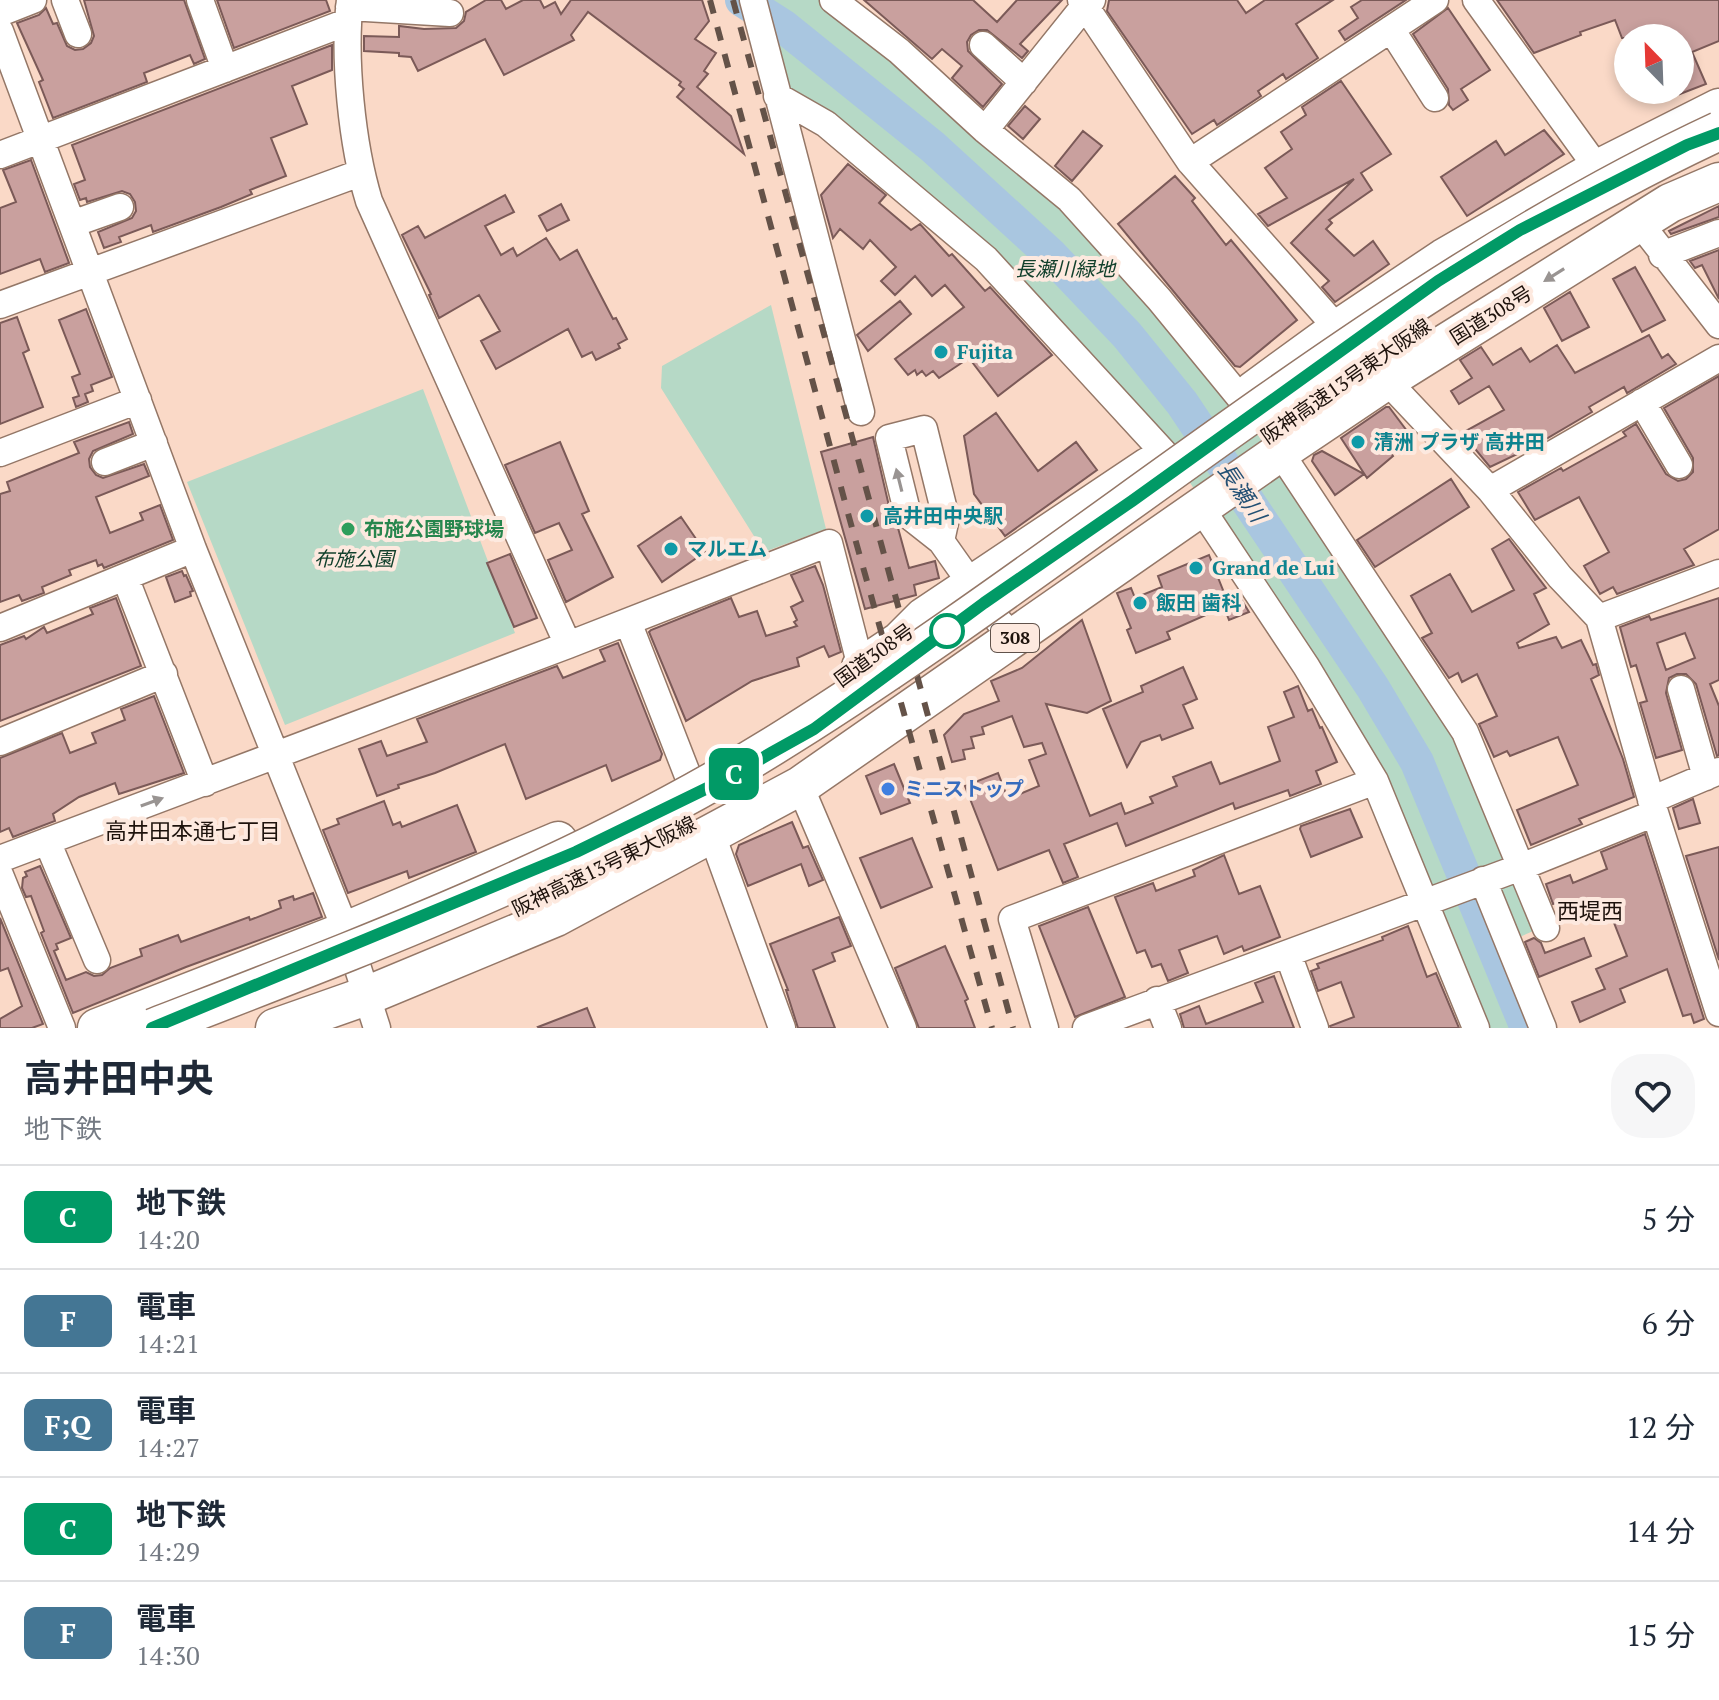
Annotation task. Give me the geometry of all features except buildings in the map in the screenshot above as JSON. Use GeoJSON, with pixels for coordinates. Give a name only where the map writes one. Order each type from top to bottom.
{"type":"FeatureCollection","features":[{"type":"Feature","properties":{"kind":"highway","name":"国道308号"},"geometry":{"type":"LineString","coordinates":[[97,1028],[346,931],[546,847],[716,762],[900,641],[924,617],[1166,455],[1338,329],[1444,258],[1598,169],[1719,108]]}},
{"type":"Feature","properties":{"kind":"highway","name":"阪神高速13号東大阪線"},"geometry":{"type":"LineString","coordinates":[[153,1028],[472,902],[633,827],[712,784],[929,645],[1432,292],[1606,187],[1719,131]]}},
{"type":"Feature","properties":{"kind":"highway","name":"阪神高速13号東大阪線"},"geometry":{"type":"LineString","coordinates":[[226,1028],[481,926],[593,874],[723,806],[814,751],[943,666],[1444,314],[1604,217],[1719,158]]}},
{"type":"Feature","properties":{"kind":"highway","name":"国道308号"},"geometry":{"type":"LineString","coordinates":[[275,1028],[372,1012],[800,786],[1387,380],[1670,203],[1719,182]]}},
{"type":"Feature","properties":{"kind":"street"},"geometry":{"type":"LineString","coordinates":[[0,13],[33,0]]}},
{"type":"Feature","properties":{"kind":"street"},"geometry":{"type":"LineString","coordinates":[[65,0],[78,34]]}},
{"type":"Feature","properties":{"kind":"street"},"geometry":{"type":"LineString","coordinates":[[200,0],[225,69]]}},
{"type":"Feature","properties":{"kind":"street"},"geometry":{"type":"LineString","coordinates":[[753,0],[861,412]]}},
{"type":"Feature","properties":{"kind":"street"},"geometry":{"type":"LineString","coordinates":[[833,0],[899,51],[985,130],[1069,199],[1159,299],[1241,399]]}},
{"type":"Feature","properties":{"kind":"street"},"geometry":{"type":"LineString","coordinates":[[1190,162],[1435,0]]}},
{"type":"Feature","properties":{"kind":"street"},"geometry":{"type":"LineString","coordinates":[[1476,0],[1598,169]]}},
{"type":"Feature","properties":{"kind":"street"},"geometry":{"type":"LineString","coordinates":[[985,130],[1086,1],[1190,162],[1338,329],[1490,490],[1560,577],[1599,618],[1653,806],[1719,1013]]}},
{"type":"Feature","properties":{"kind":"street"},"geometry":{"type":"LineString","coordinates":[[348,10],[350,86],[360,173],[369,201],[568,645]]}},
{"type":"Feature","properties":{"kind":"street"},"geometry":{"type":"LineString","coordinates":[[0,155],[225,69],[348,10],[450,13]]}},
{"type":"Feature","properties":{"kind":"street"},"geometry":{"type":"LineString","coordinates":[[1391,29],[1435,98]]}},
{"type":"Feature","properties":{"kind":"street"},"geometry":{"type":"LineString","coordinates":[[0,31],[193,549],[346,931],[372,1012]]}},
{"type":"Feature","properties":{"kind":"street"},"geometry":{"type":"LineString","coordinates":[[983,45],[1024,82]]}},
{"type":"Feature","properties":{"kind":"street"},"geometry":{"type":"LineString","coordinates":[[777,96],[826,124],[986,259],[1166,455]]}},
{"type":"Feature","properties":{"kind":"street"},"geometry":{"type":"LineString","coordinates":[[0,305],[360,173]]}},
{"type":"Feature","properties":{"kind":"street"},"geometry":{"type":"LineString","coordinates":[[72,224],[120,207]]}},
{"type":"Feature","properties":{"kind":"street"},"geometry":{"type":"LineString","coordinates":[[1639,222],[1719,325]]}},
{"type":"Feature","properties":{"kind":"street"},"geometry":{"type":"LineString","coordinates":[[1662,255],[1719,233]]}},
{"type":"Feature","properties":{"kind":"street"},"geometry":{"type":"LineString","coordinates":[[1490,490],[1719,358]]}},
{"type":"Feature","properties":{"kind":"street"},"geometry":{"type":"LineString","coordinates":[[0,453],[138,400]]}},
{"type":"Feature","properties":{"kind":"street"},"geometry":{"type":"LineString","coordinates":[[1642,402],[1679,465]]}},
{"type":"Feature","properties":{"kind":"street"},"geometry":{"type":"LineString","coordinates":[[105,462],[154,443]]}},
{"type":"Feature","properties":{"kind":"street"},"geometry":{"type":"LineString","coordinates":[[1280,452],[1465,732],[1546,928]]}},
{"type":"Feature","properties":{"kind":"street"},"geometry":{"type":"LineString","coordinates":[[1201,508],[1306,666],[1375,781],[1476,1028]]}},
{"type":"Feature","properties":{"kind":"street"},"geometry":{"type":"LineString","coordinates":[[941,541],[994,616],[1015,639]]}},
{"type":"Feature","properties":{"kind":"street"},"geometry":{"type":"LineString","coordinates":[[0,859],[829,543],[861,667]]}},
{"type":"Feature","properties":{"kind":"street"},"geometry":{"type":"LineString","coordinates":[[1,625],[193,549]]}},
{"type":"Feature","properties":{"kind":"street"},"geometry":{"type":"LineString","coordinates":[[1599,618],[1719,573]]}},
{"type":"Feature","properties":{"kind":"street"},"geometry":{"type":"LineString","coordinates":[[125,577],[205,783]]}},
{"type":"Feature","properties":{"kind":"street"},"geometry":{"type":"LineString","coordinates":[[628,622],[688,776]]}},
{"type":"Feature","properties":{"kind":"street"},"geometry":{"type":"LineString","coordinates":[[0,742],[164,674]]}},
{"type":"Feature","properties":{"kind":"street"},"geometry":{"type":"LineString","coordinates":[[1086,1028],[1521,867],[1653,806],[1712,774],[1681,689]]}},
{"type":"Feature","properties":{"kind":"street"},"geometry":{"type":"LineString","coordinates":[[1045,1028],[1012,919],[1375,781]]}},
{"type":"Feature","properties":{"kind":"street"},"geometry":{"type":"LineString","coordinates":[[800,786],[903,1028]]}},
{"type":"Feature","properties":{"kind":"street"},"geometry":{"type":"LineString","coordinates":[[712,835],[782,1028]]}},
{"type":"Feature","properties":{"kind":"street"},"geometry":{"type":"LineString","coordinates":[[47,841],[91,929],[97,960]]}},
{"type":"Feature","properties":{"kind":"street"},"geometry":{"type":"LineString","coordinates":[[0,875],[62,1028]]}},
{"type":"Feature","properties":{"kind":"street"},"geometry":{"type":"LineString","coordinates":[[1475,883],[1543,1028]]}},
{"type":"Feature","properties":{"kind":"street"},"geometry":{"type":"LineString","coordinates":[[1288,954],[1315,1028]]}},
{"type":"Feature","properties":{"kind":"street"},"geometry":{"type":"LineString","coordinates":[[1157,1000],[1168,1028]]}},
{"type":"Feature","properties":{"kind":"green space","name":"長瀬川緑地"},"geometry":{"type":"Polygon","coordinates":[[[760,0],[820,0],[895,57],[1036,179],[1234,404],[1274,456],[1459,741],[1538,929],[1503,944],[1535,1028],[1488,1028],[1450,938],[1222,531],[1165,445],[783,86],[760,0]]]}},
{"type":"Feature","properties":{"kind":"green space"},"geometry":{"type":"Polygon","coordinates":[[[771,305],[826,529],[764,552],[661,388],[662,366],[771,305]]]}},
{"type":"Feature","properties":{"kind":"green space","name":"布施公園"},"geometry":{"type":"Polygon","coordinates":[[[423,389],[515,633],[285,725],[187,482],[423,389]]]}},
{"type":"Feature","properties":{"kind":"waterway","name":"長瀬川"},"geometry":{"type":"LineString","coordinates":[[742,0],[783,26],[933,147],[1050,254],[1127,335],[1182,403],[1373,688],[1417,762],[1527,1028]]}},
{"type":"Feature","properties":{"kind":"railway"},"geometry":{"type":"LineString","coordinates":[[710,0],[849,517],[992,1028]]}},
{"type":"Feature","properties":{"kind":"railway"},"geometry":{"type":"LineString","coordinates":[[733,0],[1013,1028]]}},
{"type":"Feature","properties":{"kind":"metro line","name":"C"},"geometry":{"type":"LineString","coordinates":[[152,1028],[576,852],[728,778],[814,729],[984,603],[1132,501],[1438,281],[1520,230],[1687,145],[1719,133]]}},
{"type":"Feature","properties":{"kind":"place","name":"Fujita"},"geometry":{"type":"Point","coordinates":[941,352]}},
{"type":"Feature","properties":{"kind":"place","name":"清洲 プラザ 高井田"},"geometry":{"type":"Point","coordinates":[1358,442]}},
{"type":"Feature","properties":{"kind":"place","name":"高井田中央駅"},"geometry":{"type":"Point","coordinates":[867,516]}},
{"type":"Feature","properties":{"kind":"place","name":"布施公園野球場"},"geometry":{"type":"Point","coordinates":[348,529]}},
{"type":"Feature","properties":{"kind":"place","name":"マルエム"},"geometry":{"type":"Point","coordinates":[671,549]}},
{"type":"Feature","properties":{"kind":"place","name":"Grand de Lui"},"geometry":{"type":"Point","coordinates":[1196,568]}},
{"type":"Feature","properties":{"kind":"place","name":"飯田 歯科"},"geometry":{"type":"Point","coordinates":[1140,603]}},
{"type":"Feature","properties":{"kind":"place","name":"ミニストップ"},"geometry":{"type":"Point","coordinates":[888,789]}},
{"type":"Feature","properties":{"kind":"district","name":"高井田本通七丁目"},"geometry":{"type":"Point","coordinates":[193,831]}},
{"type":"Feature","properties":{"kind":"district","name":"西堤西"},"geometry":{"type":"Point","coordinates":[1590,911]}}]}
